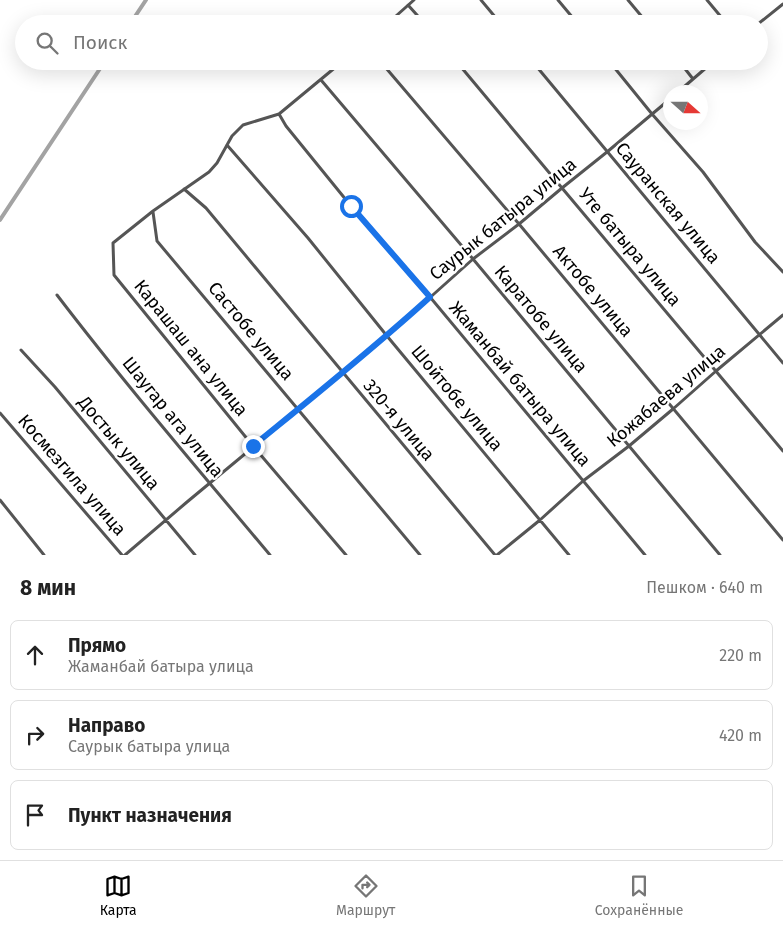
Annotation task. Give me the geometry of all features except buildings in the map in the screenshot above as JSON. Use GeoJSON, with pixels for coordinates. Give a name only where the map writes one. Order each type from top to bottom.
{"type":"FeatureCollection","features":[{"type":"Feature","properties":{"kind":"street"},"geometry":{"type":"LineString","coordinates":[[397,15],[414,0]]}},
{"type":"Feature","properties":{"kind":"street"},"geometry":{"type":"LineString","coordinates":[[481,0],[494,15]]}},
{"type":"Feature","properties":{"kind":"street"},"geometry":{"type":"LineString","coordinates":[[558,0],[570,15]]}},
{"type":"Feature","properties":{"kind":"street"},"geometry":{"type":"LineString","coordinates":[[628,0],[640,15]]}},
{"type":"Feature","properties":{"kind":"street"},"geometry":{"type":"LineString","coordinates":[[707,0],[720,15]]}},
{"type":"Feature","properties":{"kind":"street"},"geometry":{"type":"LineString","coordinates":[[768,15],[782,2]]}},
{"type":"Feature","properties":{"kind":"street"},"geometry":{"type":"LineString","coordinates":[[408,5],[417,15]]}},
{"type":"Feature","properties":{"kind":"street"},"geometry":{"type":"LineString","coordinates":[[153,211],[209,172],[217,163],[232,136],[243,125],[279,114],[333,70]]}},
{"type":"Feature","properties":{"kind":"street","name":"Актобе улица"},"geometry":{"type":"LineString","coordinates":[[388,70],[783,540]]}},
{"type":"Feature","properties":{"kind":"street","name":"Уте батыра улица"},"geometry":{"type":"LineString","coordinates":[[464,70],[783,451]]}},
{"type":"Feature","properties":{"kind":"street","name":"Сауранская улица"},"geometry":{"type":"LineString","coordinates":[[540,70],[783,363]]}},
{"type":"Feature","properties":{"kind":"street"},"geometry":{"type":"LineString","coordinates":[[616,70],[703,172],[755,242],[783,272]]}},
{"type":"Feature","properties":{"kind":"street"},"geometry":{"type":"LineString","coordinates":[[686,70],[693,79]]}},
{"type":"Feature","properties":{"kind":"street"},"geometry":{"type":"LineString","coordinates":[[686,85],[704,70]]}},
{"type":"Feature","properties":{"kind":"street","name":"Каратобе улица"},"geometry":{"type":"LineString","coordinates":[[321,80],[474,259],[720,555]]}},
{"type":"Feature","properties":{"kind":"street","name":"Саурык батыра улица"},"geometry":{"type":"LineString","coordinates":[[124,555],[253,446],[388,336],[474,259],[608,152],[663,105]]}},
{"type":"Feature","properties":{"kind":"street","name":"Жаманбай батыра улица"},"geometry":{"type":"LineString","coordinates":[[279,114],[286,126],[351,206],[430,297],[645,555]]}},
{"type":"Feature","properties":{"kind":"street","name":"Шойтобе улица"},"geometry":{"type":"LineString","coordinates":[[227,145],[308,238],[569,555]]}},
{"type":"Feature","properties":{"kind":"street","name":"320-я улица"},"geometry":{"type":"LineString","coordinates":[[184,189],[206,208],[496,555]]}},
{"type":"Feature","properties":{"kind":"street","name":"Карашаш ана улица"},"geometry":{"type":"LineString","coordinates":[[153,211],[113,243],[114,275],[253,446],[346,555]]}},
{"type":"Feature","properties":{"kind":"street","name":"Састобе улица"},"geometry":{"type":"LineString","coordinates":[[153,211],[157,241],[420,555]]}},
{"type":"Feature","properties":{"kind":"street","name":"Шаугар ага улица"},"geometry":{"type":"LineString","coordinates":[[57,295],[85,332],[270,555]]}},
{"type":"Feature","properties":{"kind":"street","name":"Кожабаева улица"},"geometry":{"type":"LineString","coordinates":[[496,555],[540,520],[583,481],[629,446],[783,315]]}},
{"type":"Feature","properties":{"kind":"street","name":"Достык улица"},"geometry":{"type":"LineString","coordinates":[[21,350],[195,555]]}},
{"type":"Feature","properties":{"kind":"street","name":"Космезгила улица"},"geometry":{"type":"LineString","coordinates":[[0,413],[124,555]]}},
{"type":"Feature","properties":{"kind":"street"},"geometry":{"type":"LineString","coordinates":[[0,500],[44,555]]}},
{"type":"Feature","properties":{"kind":"waterway"},"geometry":{"type":"LineString","coordinates":[[136,15],[146,0]]}},
{"type":"Feature","properties":{"kind":"waterway"},"geometry":{"type":"LineString","coordinates":[[0,220],[99,70]]}},
{"type":"Feature","properties":{"kind":"route"},"geometry":{"type":"LineString","coordinates":[[253,446],[343,374],[430,297],[351,206]]}}]}
